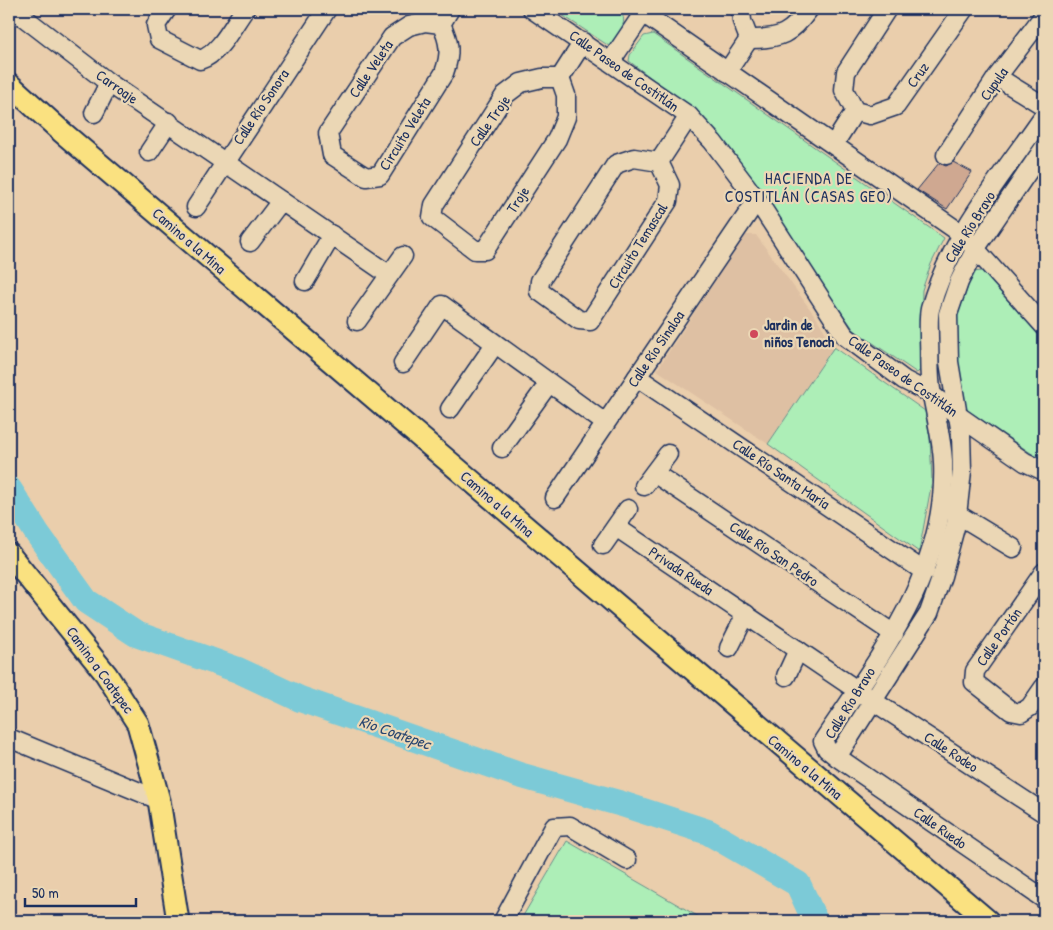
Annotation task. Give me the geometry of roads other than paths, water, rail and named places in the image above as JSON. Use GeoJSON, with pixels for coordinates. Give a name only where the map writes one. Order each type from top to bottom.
{"type":"FeatureCollection","features":[{"type":"Feature","properties":{"kind":"main road","name":"Camino a la Mina"},"geometry":{"type":"LineString","coordinates":[[9,84],[70,139],[988,921]]}},
{"type":"Feature","properties":{"kind":"main road","name":"Camino a Coatepec"},"geometry":{"type":"LineString","coordinates":[[9,554],[106,674],[138,724],[159,800],[178,921]]}},
{"type":"Feature","properties":{"kind":"street","name":"Carroaje"},"geometry":{"type":"LineString","coordinates":[[13,9],[109,83],[388,274]]}},
{"type":"Feature","properties":{"kind":"street"},"geometry":{"type":"LineString","coordinates":[[167,9],[156,25],[159,39],[200,60],[209,57],[215,51],[244,9]]}},
{"type":"Feature","properties":{"kind":"street","name":"Calle Río Sonora"},"geometry":{"type":"LineString","coordinates":[[196,207],[327,9]]}},
{"type":"Feature","properties":{"kind":"street","name":"Calle Paseo de Costitlán"},"geometry":{"type":"LineString","coordinates":[[532,9],[612,61],[689,116],[713,142],[757,200],[845,336],[904,380],[931,394],[956,414],[1025,462],[1044,471]]}},
{"type":"Feature","properties":{"kind":"street"},"geometry":{"type":"LineString","coordinates":[[741,9],[742,21],[750,39]]}},
{"type":"Feature","properties":{"kind":"street"},"geometry":{"type":"LineString","coordinates":[[750,39],[766,39],[784,35],[796,27],[809,9]]}},
{"type":"Feature","properties":{"kind":"street"},"geometry":{"type":"LineString","coordinates":[[834,144],[855,111],[844,90],[846,72],[887,9]]}},
{"type":"Feature","properties":{"kind":"street","name":"Cruz"},"geometry":{"type":"LineString","coordinates":[[855,111],[870,115],[896,106],[964,9]]}},
{"type":"Feature","properties":{"kind":"street"},"geometry":{"type":"LineString","coordinates":[[612,61],[642,10],[727,72],[962,234],[1044,326]]}},
{"type":"Feature","properties":{"kind":"street","name":"Calle Veleta"},"geometry":{"type":"LineString","coordinates":[[328,133],[392,37],[409,26],[445,16]]}},
{"type":"Feature","properties":{"kind":"street","name":"Circuito Veleta"},"geometry":{"type":"LineString","coordinates":[[328,133],[332,155],[366,177],[380,175],[444,73],[450,55],[445,16]]}},
{"type":"Feature","properties":{"kind":"street","name":"Cupula"},"geometry":{"type":"LineString","coordinates":[[946,155],[998,77],[1044,16]]}},
{"type":"Feature","properties":{"kind":"street"},"geometry":{"type":"LineString","coordinates":[[727,72],[750,39]]}},
{"type":"Feature","properties":{"kind":"street"},"geometry":{"type":"LineString","coordinates":[[560,78],[583,42]]}},
{"type":"Feature","properties":{"kind":"street"},"geometry":{"type":"LineString","coordinates":[[998,77],[1044,106]]}},
{"type":"Feature","properties":{"kind":"street","name":"Calle Troje"},"geometry":{"type":"LineString","coordinates":[[434,205],[505,95],[521,83],[542,78],[560,78]]}},
{"type":"Feature","properties":{"kind":"street","name":"Troje"},"geometry":{"type":"LineString","coordinates":[[434,205],[432,217],[475,250],[486,250],[557,139],[566,117],[566,95],[560,78]]}},
{"type":"Feature","properties":{"kind":"street"},"geometry":{"type":"LineString","coordinates":[[94,112],[109,83]]}},
{"type":"Feature","properties":{"kind":"street","name":"Calle Río Bravo"},"geometry":{"type":"LineString","coordinates":[[1044,115],[962,234],[940,276],[929,311],[931,394],[939,426],[943,463],[942,502],[937,532],[925,572],[913,600],[894,634],[824,741],[827,749],[837,756],[929,612],[944,567],[957,514],[962,471],[961,434],[956,414],[949,362],[948,314],[959,282],[976,248],[1044,148]]}},
{"type":"Feature","properties":{"kind":"street"},"geometry":{"type":"LineString","coordinates":[[659,162],[689,116]]}},
{"type":"Feature","properties":{"kind":"street"},"geometry":{"type":"LineString","coordinates":[[149,152],[168,122]]}},
{"type":"Feature","properties":{"kind":"street","name":"Circuito Temascal"},"geometry":{"type":"LineString","coordinates":[[634,158],[659,162],[670,185],[668,201],[590,321],[579,320],[539,291],[540,281],[616,164],[634,158]]}},
{"type":"Feature","properties":{"kind":"street","name":"Calle Río Sinaloa"},"geometry":{"type":"LineString","coordinates":[[555,498],[757,200]]}},
{"type":"Feature","properties":{"kind":"street"},"geometry":{"type":"LineString","coordinates":[[250,242],[281,201]]}},
{"type":"Feature","properties":{"kind":"street"},"geometry":{"type":"LineString","coordinates":[[305,280],[332,235]]}},
{"type":"Feature","properties":{"kind":"street"},"geometry":{"type":"LineString","coordinates":[[357,321],[388,274],[403,256]]}},
{"type":"Feature","properties":{"kind":"street"},"geometry":{"type":"LineString","coordinates":[[403,363],[442,305],[605,423]]}},
{"type":"Feature","properties":{"kind":"street"},"geometry":{"type":"LineString","coordinates":[[450,409],[495,344]]}},
{"type":"Feature","properties":{"kind":"street","name":"Calle Río Santa María"},"geometry":{"type":"LineString","coordinates":[[637,377],[925,572]]}},
{"type":"Feature","properties":{"kind":"street"},"geometry":{"type":"LineString","coordinates":[[502,448],[549,383]]}},
{"type":"Feature","properties":{"kind":"street","name":"Calle Río San Pedro"},"geometry":{"type":"LineString","coordinates":[[668,454],[649,480],[894,634]]}},
{"type":"Feature","properties":{"kind":"street"},"geometry":{"type":"LineString","coordinates":[[603,544],[628,509]]}},
{"type":"Feature","properties":{"kind":"street"},"geometry":{"type":"LineString","coordinates":[[957,514],[1013,548]]}},
{"type":"Feature","properties":{"kind":"street","name":"Privada Rueda"},"geometry":{"type":"LineString","coordinates":[[616,527],[858,690]]}},
{"type":"Feature","properties":{"kind":"street","name":"Calle Portón"},"geometry":{"type":"LineString","coordinates":[[1044,572],[975,671],[974,682],[984,692],[1011,711],[1021,713],[1030,707],[1044,687]]}},
{"type":"Feature","properties":{"kind":"street"},"geometry":{"type":"LineString","coordinates":[[729,648],[746,614]]}},
{"type":"Feature","properties":{"kind":"street"},"geometry":{"type":"LineString","coordinates":[[786,676],[798,650]]}},
{"type":"Feature","properties":{"kind":"street","name":"Calle Rodeo"},"geometry":{"type":"LineString","coordinates":[[858,690],[1044,813]]}},
{"type":"Feature","properties":{"kind":"street"},"geometry":{"type":"LineString","coordinates":[[9,738],[159,800]]}},
{"type":"Feature","properties":{"kind":"street","name":"Calle Ruedo"},"geometry":{"type":"LineString","coordinates":[[837,756],[1044,899]]}},
{"type":"Feature","properties":{"kind":"street"},"geometry":{"type":"LineString","coordinates":[[503,921],[554,827],[570,826],[627,860]]}},
{"type":"Feature","properties":{"kind":"waterway","name":"Rio Coatepec"},"geometry":{"type":"LineString","coordinates":[[9,489],[37,533],[86,601],[136,634],[238,670],[300,699],[519,775],[622,804],[708,832],[798,884],[815,921]]}},
{"type":"Feature","properties":{"kind":"place","name":"Jardin de niños Tenoch"},"geometry":{"type":"Point","coordinates":[754,334]}},
{"type":"Feature","properties":{"kind":"district","name":"HACIENDA DE COSTITLÁN (CASAS GEO)"},"geometry":{"type":"Point","coordinates":[809,187]}}]}
